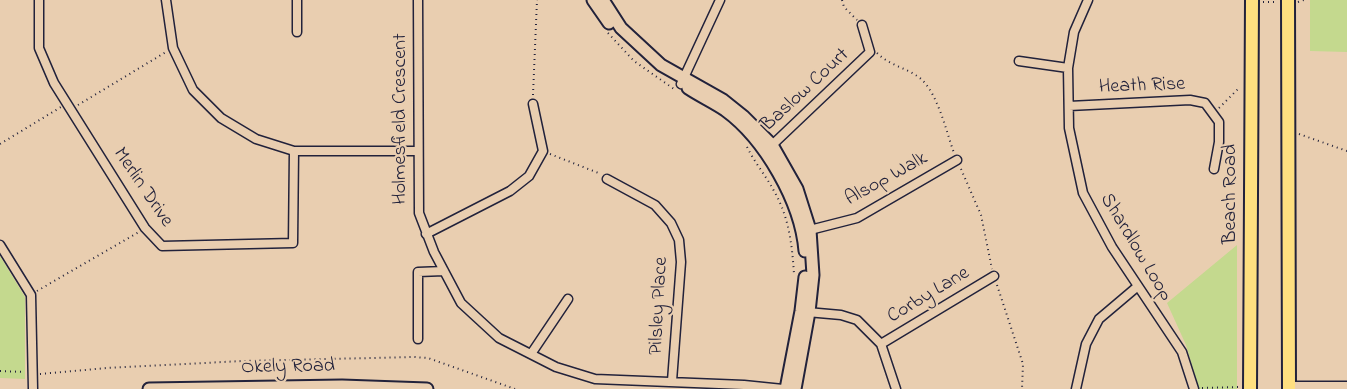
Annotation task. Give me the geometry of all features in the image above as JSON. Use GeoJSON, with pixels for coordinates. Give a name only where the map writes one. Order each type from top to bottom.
{"type":"FeatureCollection","features":[{"type":"Feature","properties":{"kind":"main road","name":"Beach Road"},"geometry":{"type":"LineString","coordinates":[[1245,388],[1252,1]]}},
{"type":"Feature","properties":{"kind":"main road"},"geometry":{"type":"LineString","coordinates":[[1288,1],[1289,387]]}},
{"type":"Feature","properties":{"kind":"street","name":"Merlin Drive"},"geometry":{"type":"LineString","coordinates":[[39,0],[39,48],[54,83],[145,228],[162,246],[293,243],[294,151]]}},
{"type":"Feature","properties":{"kind":"street"},"geometry":{"type":"LineString","coordinates":[[166,0],[173,48],[193,90],[221,118],[256,139],[294,151],[418,151]]}},
{"type":"Feature","properties":{"kind":"street"},"geometry":{"type":"LineString","coordinates":[[297,0],[297,32]]}},
{"type":"Feature","properties":{"kind":"street","name":"Holmesfield Crescent"},"geometry":{"type":"LineString","coordinates":[[418,0],[419,213],[426,234],[461,303],[498,338],[556,367],[594,379],[752,385],[784,389]]}},
{"type":"Feature","properties":{"kind":"street"},"geometry":{"type":"LineString","coordinates":[[594,0],[612,28],[629,47],[656,68],[726,111],[768,149],[806,231],[805,312],[795,389]]}},
{"type":"Feature","properties":{"kind":"street"},"geometry":{"type":"LineString","coordinates":[[603,0],[621,28],[681,84]]}},
{"type":"Feature","properties":{"kind":"street"},"geometry":{"type":"LineString","coordinates":[[681,84],[720,0]]}},
{"type":"Feature","properties":{"kind":"street","name":"Shardlow Loop"},"geometry":{"type":"LineString","coordinates":[[1088,0],[1074,32],[1068,68],[1069,128],[1083,193],[1112,248],[1182,352],[1194,389]]}},
{"type":"Feature","properties":{"kind":"street","name":"Baslow Court"},"geometry":{"type":"LineString","coordinates":[[768,149],[870,52],[862,25]]}},
{"type":"Feature","properties":{"kind":"street"},"geometry":{"type":"LineString","coordinates":[[1019,61],[1068,68]]}},
{"type":"Feature","properties":{"kind":"street","name":"Heath Rise"},"geometry":{"type":"LineString","coordinates":[[1069,106],[1190,100],[1205,103],[1214,114]]}},
{"type":"Feature","properties":{"kind":"street"},"geometry":{"type":"LineString","coordinates":[[426,234],[510,191],[528,176],[542,151],[533,104]]}},
{"type":"Feature","properties":{"kind":"street"},"geometry":{"type":"LineString","coordinates":[[1214,114],[1219,122],[1219,142],[1214,169]]}},
{"type":"Feature","properties":{"kind":"street","name":"Alsop Walk"},"geometry":{"type":"LineString","coordinates":[[806,231],[857,218],[957,160]]}},
{"type":"Feature","properties":{"kind":"street","name":"Pilsley Place"},"geometry":{"type":"LineString","coordinates":[[607,179],[655,205],[671,223],[679,240],[681,262],[672,382]]}},
{"type":"Feature","properties":{"kind":"street"},"geometry":{"type":"LineString","coordinates":[[0,245],[31,295],[33,389]]}},
{"type":"Feature","properties":{"kind":"street"},"geometry":{"type":"LineString","coordinates":[[418,339],[418,272],[444,271]]}},
{"type":"Feature","properties":{"kind":"street","name":"Corby Lane"},"geometry":{"type":"LineString","coordinates":[[881,344],[994,276]]}},
{"type":"Feature","properties":{"kind":"street"},"geometry":{"type":"LineString","coordinates":[[1076,389],[1086,344],[1098,319],[1138,286]]}},
{"type":"Feature","properties":{"kind":"street"},"geometry":{"type":"LineString","coordinates":[[531,354],[568,300]]}},
{"type":"Feature","properties":{"kind":"street"},"geometry":{"type":"LineString","coordinates":[[805,312],[841,315],[857,320],[881,344],[896,389]]}},
{"type":"Feature","properties":{"kind":"street"},"geometry":{"type":"LineString","coordinates":[[784,389],[805,312]]}},
{"type":"Feature","properties":{"kind":"street","name":"Okely Road"},"geometry":{"type":"LineString","coordinates":[[149,389],[342,386],[427,389]]}},
{"type":"Feature","properties":{"kind":"street"},"geometry":{"type":"LineString","coordinates":[[1289,387],[1347,386]]}},
{"type":"Feature","properties":{"kind":"path"},"geometry":{"type":"LineString","coordinates":[[533,104],[537,0]]}},
{"type":"Feature","properties":{"kind":"path"},"geometry":{"type":"LineString","coordinates":[[842,0],[844,7],[862,25]]}},
{"type":"Feature","properties":{"kind":"path"},"geometry":{"type":"LineString","coordinates":[[1252,1],[1304,0]]}},
{"type":"Feature","properties":{"kind":"path"},"geometry":{"type":"LineString","coordinates":[[604,28],[634,61],[681,84]]}},
{"type":"Feature","properties":{"kind":"path"},"geometry":{"type":"LineString","coordinates":[[0,144],[173,48]]}},
{"type":"Feature","properties":{"kind":"path"},"geometry":{"type":"LineString","coordinates":[[870,52],[876,53],[885,61],[920,78],[932,91],[957,160],[981,215],[994,276],[1023,364],[1022,389]]}},
{"type":"Feature","properties":{"kind":"path"},"geometry":{"type":"LineString","coordinates":[[1214,114],[1240,86]]}},
{"type":"Feature","properties":{"kind":"path"},"geometry":{"type":"LineString","coordinates":[[1297,133],[1347,150]]}},
{"type":"Feature","properties":{"kind":"path"},"geometry":{"type":"LineString","coordinates":[[744,142],[783,208],[793,247],[794,281]]}},
{"type":"Feature","properties":{"kind":"path"},"geometry":{"type":"LineString","coordinates":[[542,151],[600,173],[607,179]]}},
{"type":"Feature","properties":{"kind":"path"},"geometry":{"type":"LineString","coordinates":[[31,295],[145,228]]}},
{"type":"Feature","properties":{"kind":"path"},"geometry":{"type":"LineString","coordinates":[[0,371],[40,374],[107,368],[242,361],[414,357],[428,358],[515,389]]}},
{"type":"Feature","properties":{"kind":"path"},"geometry":{"type":"LineString","coordinates":[[1194,389],[1245,388]]}},
{"type":"Feature","properties":{"kind":"green space"},"geometry":{"type":"Polygon","coordinates":[[[1310,0],[1347,0],[1347,52],[1310,51],[1310,0]]]}},
{"type":"Feature","properties":{"kind":"green space"},"geometry":{"type":"Polygon","coordinates":[[[1237,245],[1237,389],[1199,389],[1186,345],[1167,303],[1237,245]]]}},
{"type":"Feature","properties":{"kind":"green space"},"geometry":{"type":"Polygon","coordinates":[[[0,256],[25,297],[25,379],[0,378],[0,256]]]}}]}
